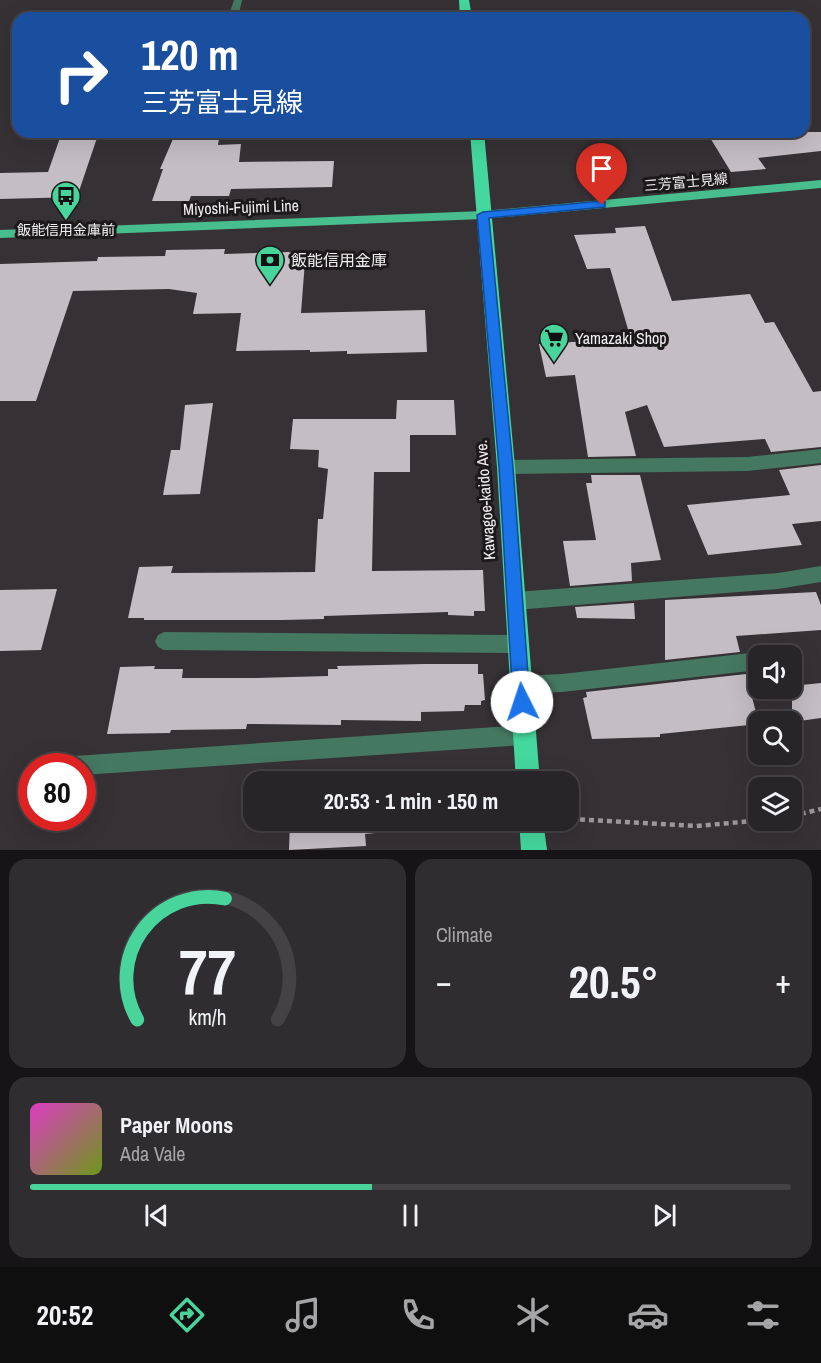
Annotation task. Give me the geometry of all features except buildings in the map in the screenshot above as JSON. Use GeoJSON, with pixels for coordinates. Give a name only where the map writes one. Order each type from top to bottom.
{"type":"FeatureCollection","features":[{"type":"Feature","properties":{"kind":"highway","name":"Kawagoe-kaido Ave."},"geometry":{"type":"LineString","coordinates":[[477,138],[506,467],[527,771]]}},
{"type":"Feature","properties":{"kind":"highway"},"geometry":{"type":"LineString","coordinates":[[532,831],[534,850]]}},
{"type":"Feature","properties":{"kind":"main road","name":"三芳富士見線"},"geometry":{"type":"LineString","coordinates":[[483,215],[821,184]]}},
{"type":"Feature","properties":{"kind":"main road","name":"Miyoshi-Fujimi Line"},"geometry":{"type":"LineString","coordinates":[[0,234],[483,215]]}},
{"type":"Feature","properties":{"kind":"street"},"geometry":{"type":"LineString","coordinates":[[506,467],[747,464],[821,456]]}},
{"type":"Feature","properties":{"kind":"street"},"geometry":{"type":"LineString","coordinates":[[515,601],[778,581],[821,574]]}},
{"type":"Feature","properties":{"kind":"street"},"geometry":{"type":"LineString","coordinates":[[164,641],[517,644]]}},
{"type":"Feature","properties":{"kind":"street"},"geometry":{"type":"LineString","coordinates":[[520,685],[562,683],[748,662]]}},
{"type":"Feature","properties":{"kind":"street"},"geometry":{"type":"LineString","coordinates":[[96,764],[524,735]]}},
{"type":"Feature","properties":{"kind":"path"},"geometry":{"type":"LineString","coordinates":[[802,814],[821,809]]}},
{"type":"Feature","properties":{"kind":"path"},"geometry":{"type":"LineString","coordinates":[[579,819],[696,826],[748,821]]}},
{"type":"Feature","properties":{"kind":"place","name":"飯能信用金庫前"},"geometry":{"type":"Point","coordinates":[66,222]}},
{"type":"Feature","properties":{"kind":"place","name":"飯能信用金庫"},"geometry":{"type":"Point","coordinates":[270,286]}},
{"type":"Feature","properties":{"kind":"place","name":"Yamazaki Shop"},"geometry":{"type":"Point","coordinates":[554,364]}},
{"type":"Feature","properties":{"kind":"route"},"geometry":{"type":"LineString","coordinates":[[522,702],[506,467],[483,215],[602,205]]}}]}
